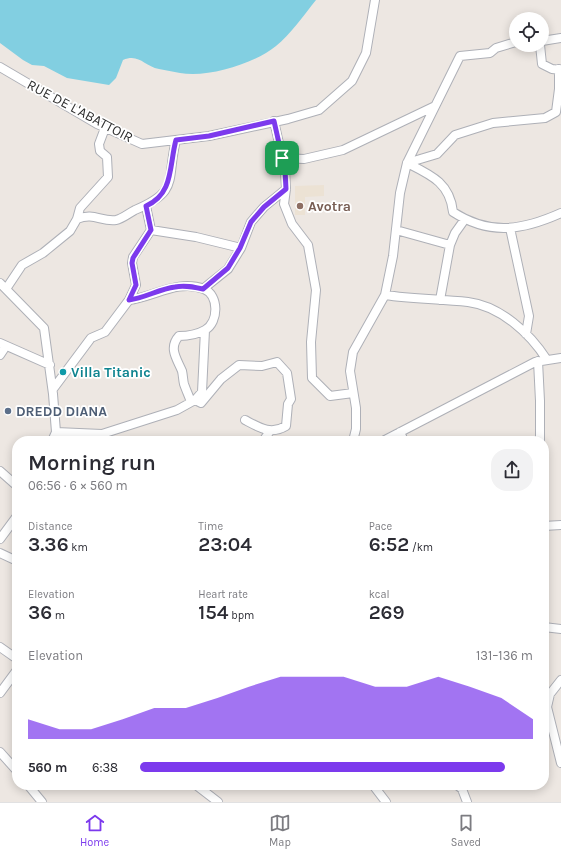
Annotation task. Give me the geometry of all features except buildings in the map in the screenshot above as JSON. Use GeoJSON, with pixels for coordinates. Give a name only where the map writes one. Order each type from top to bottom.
{"type":"FeatureCollection","features":[{"type":"Feature","properties":{"kind":"street","name":"RUE DE L'ABATTOIR"},"geometry":{"type":"LineString","coordinates":[[0,67],[104,128],[142,144],[209,136],[288,119],[319,110],[352,81],[366,53],[375,0]]}},
{"type":"Feature","properties":{"kind":"street"},"geometry":{"type":"LineString","coordinates":[[549,40],[561,38]]}},
{"type":"Feature","properties":{"kind":"street"},"geometry":{"type":"LineString","coordinates":[[354,436],[356,429],[356,408],[350,371],[353,352],[385,295],[393,256],[400,193],[407,163],[460,56],[490,53],[496,48],[509,44]]}},
{"type":"Feature","properties":{"kind":"street"},"geometry":{"type":"LineString","coordinates":[[407,163],[437,154],[455,135],[493,123],[545,118],[556,112],[560,70],[542,64],[541,52]]}},
{"type":"Feature","properties":{"kind":"street"},"geometry":{"type":"LineString","coordinates":[[282,158],[304,159],[343,150],[435,106]]}},
{"type":"Feature","properties":{"kind":"street"},"geometry":{"type":"LineString","coordinates":[[274,121],[282,158],[286,189],[284,204],[292,224],[308,245],[316,290],[311,342],[312,378],[330,396],[353,393]]}},
{"type":"Feature","properties":{"kind":"street"},"geometry":{"type":"LineString","coordinates":[[54,436],[56,432],[53,389],[44,328],[3,286],[22,265],[43,253],[70,231],[77,219],[80,208],[108,177],[107,157],[100,151],[99,144],[104,128]]}},
{"type":"Feature","properties":{"kind":"street"},"geometry":{"type":"LineString","coordinates":[[77,219],[86,215],[116,220],[146,206],[157,199],[164,193],[172,171],[176,140]]}},
{"type":"Feature","properties":{"kind":"street"},"geometry":{"type":"LineString","coordinates":[[407,163],[441,183],[452,201],[453,212],[465,220],[495,229],[510,228],[546,219],[561,212]]}},
{"type":"Feature","properties":{"kind":"street"},"geometry":{"type":"LineString","coordinates":[[203,289],[228,268],[240,248],[251,222],[264,207],[286,189]]}},
{"type":"Feature","properties":{"kind":"street"},"geometry":{"type":"LineString","coordinates":[[53,389],[91,338],[105,332],[129,300],[136,285],[132,263],[133,258],[151,230],[146,206]]}},
{"type":"Feature","properties":{"kind":"street"},"geometry":{"type":"LineString","coordinates":[[440,300],[450,245],[454,233],[465,220]]}},
{"type":"Feature","properties":{"kind":"street"},"geometry":{"type":"LineString","coordinates":[[510,228],[529,316],[526,334]]}},
{"type":"Feature","properties":{"kind":"street"},"geometry":{"type":"LineString","coordinates":[[151,230],[240,248]]}},
{"type":"Feature","properties":{"kind":"street"},"geometry":{"type":"LineString","coordinates":[[396,230],[450,245]]}},
{"type":"Feature","properties":{"kind":"street"},"geometry":{"type":"LineString","coordinates":[[129,300],[141,298],[173,287],[183,286],[203,289],[210,293],[214,299],[216,308],[212,324],[205,330],[186,336],[179,336],[175,341],[173,352],[175,360],[182,373],[184,384],[193,401],[201,404],[221,378],[239,365],[262,366],[277,362],[287,373],[291,400],[288,404],[286,426],[279,431],[270,431],[264,430],[245,420]]}},
{"type":"Feature","properties":{"kind":"street"},"geometry":{"type":"LineString","coordinates":[[385,295],[469,302],[489,308],[511,321],[526,334],[538,345],[547,360]]}},
{"type":"Feature","properties":{"kind":"street"},"geometry":{"type":"LineString","coordinates":[[56,432],[102,434],[177,410],[193,401],[202,392],[205,330]]}},
{"type":"Feature","properties":{"kind":"street"},"geometry":{"type":"LineString","coordinates":[[0,355],[3,345],[50,365]]}},
{"type":"Feature","properties":{"kind":"street"},"geometry":{"type":"LineString","coordinates":[[392,436],[538,361],[561,358]]}},
{"type":"Feature","properties":{"kind":"street"},"geometry":{"type":"LineString","coordinates":[[538,361],[540,436]]}},
{"type":"Feature","properties":{"kind":"street"},"geometry":{"type":"LineString","coordinates":[[266,436],[270,431]]}},
{"type":"Feature","properties":{"kind":"street"},"geometry":{"type":"LineString","coordinates":[[400,432],[402,436]]}},
{"type":"Feature","properties":{"kind":"street"},"geometry":{"type":"LineString","coordinates":[[0,471],[12,482]]}},
{"type":"Feature","properties":{"kind":"street"},"geometry":{"type":"LineString","coordinates":[[0,539],[12,523]]}},
{"type":"Feature","properties":{"kind":"street"},"geometry":{"type":"LineString","coordinates":[[549,526],[561,525]]}},
{"type":"Feature","properties":{"kind":"street"},"geometry":{"type":"LineString","coordinates":[[0,553],[12,559]]}},
{"type":"Feature","properties":{"kind":"street"},"geometry":{"type":"LineString","coordinates":[[549,627],[561,629]]}},
{"type":"Feature","properties":{"kind":"street"},"geometry":{"type":"LineString","coordinates":[[0,646],[12,655]]}},
{"type":"Feature","properties":{"kind":"street"},"geometry":{"type":"LineString","coordinates":[[0,693],[12,677]]}},
{"type":"Feature","properties":{"kind":"street"},"geometry":{"type":"LineString","coordinates":[[549,697],[561,680]]}},
{"type":"Feature","properties":{"kind":"street"},"geometry":{"type":"LineString","coordinates":[[549,718],[561,764]]}},
{"type":"Feature","properties":{"kind":"street"},"geometry":{"type":"LineString","coordinates":[[2,756],[12,766]]}},
{"type":"Feature","properties":{"kind":"street"},"geometry":{"type":"LineString","coordinates":[[32,790],[42,802]]}},
{"type":"Feature","properties":{"kind":"street"},"geometry":{"type":"LineString","coordinates":[[202,790],[218,802]]}},
{"type":"Feature","properties":{"kind":"street"},"geometry":{"type":"LineString","coordinates":[[377,790],[386,802]]}},
{"type":"Feature","properties":{"kind":"street"},"geometry":{"type":"LineString","coordinates":[[462,790],[467,802]]}},
{"type":"Feature","properties":{"kind":"shaded area","name":"Avotra"},"geometry":{"type":"Polygon","coordinates":[[[324,185],[324,196],[305,197],[305,215],[295,215],[295,186],[324,185]]]}},
{"type":"Feature","properties":{"kind":"water"},"geometry":{"type":"Polygon","coordinates":[[[0,0],[316,0],[297,24],[276,46],[256,59],[217,71],[191,74],[159,69],[137,59],[129,58],[123,60],[116,78],[109,85],[67,78],[44,66],[32,65],[0,43],[0,0]]]}},
{"type":"Feature","properties":{"kind":"place","name":"Avotra"},"geometry":{"type":"Point","coordinates":[300,206]}},
{"type":"Feature","properties":{"kind":"place","name":"Villa Titanic"},"geometry":{"type":"Point","coordinates":[63,372]}},
{"type":"Feature","properties":{"kind":"place","name":"DREDD DIANA"},"geometry":{"type":"Point","coordinates":[8,411]}},
{"type":"Feature","properties":{"kind":"route"},"geometry":{"type":"LineString","coordinates":[[274,121],[282,158],[285,170],[286,189],[264,207],[251,222],[234,259],[218,279],[203,289],[183,286],[173,287],[156,294],[129,300],[136,285],[136,277],[132,263],[133,258],[151,230],[146,206],[164,193],[168,185],[172,171],[173,150],[176,140],[209,136],[274,121]]}}]}
